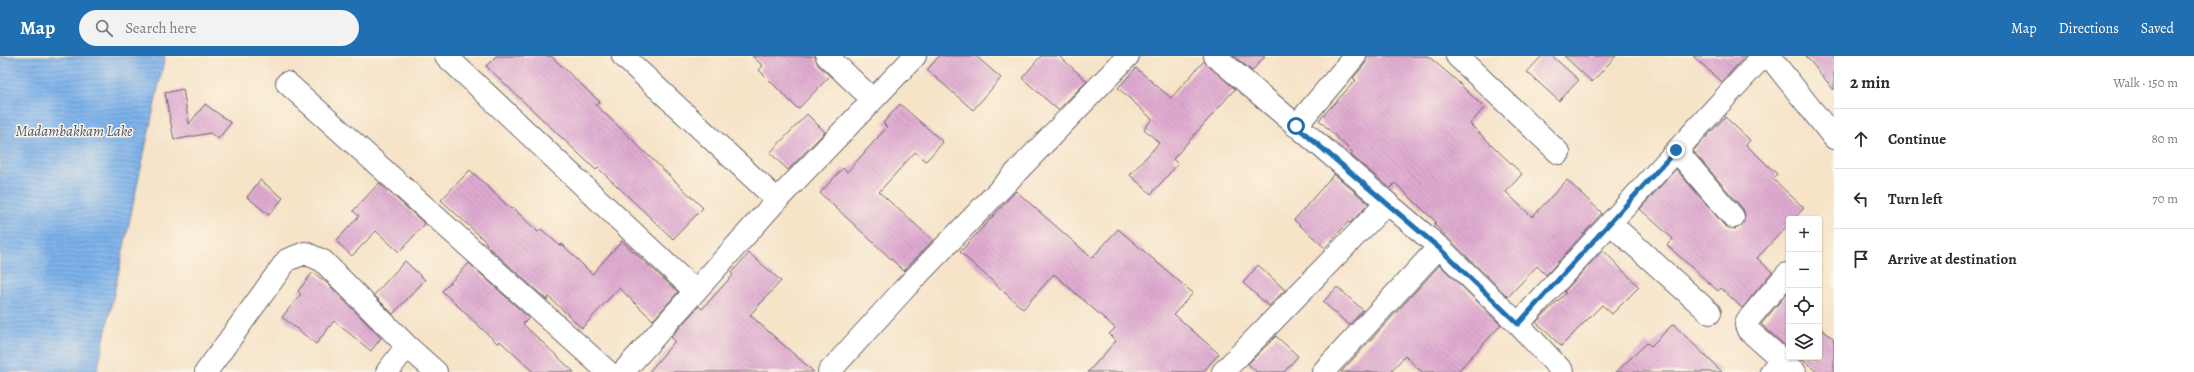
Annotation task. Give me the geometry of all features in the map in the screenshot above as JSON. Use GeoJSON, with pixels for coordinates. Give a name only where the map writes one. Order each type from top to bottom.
{"type":"FeatureCollection","features":[{"type":"Feature","properties":{"kind":"street"},"geometry":{"type":"LineString","coordinates":[[446,56],[695,291]]}},
{"type":"Feature","properties":{"kind":"street"},"geometry":{"type":"LineString","coordinates":[[623,56],[777,200]]}},
{"type":"Feature","properties":{"kind":"street"},"geometry":{"type":"LineString","coordinates":[[827,56],[872,99]]}},
{"type":"Feature","properties":{"kind":"street"},"geometry":{"type":"LineString","coordinates":[[623,372],[777,200],[914,56]]}},
{"type":"Feature","properties":{"kind":"street"},"geometry":{"type":"LineString","coordinates":[[829,372],[906,287],[1128,56]]}},
{"type":"Feature","properties":{"kind":"street"},"geometry":{"type":"LineString","coordinates":[[1215,56],[1439,248],[1518,324],[1563,372]]}},
{"type":"Feature","properties":{"kind":"street"},"geometry":{"type":"LineString","coordinates":[[1296,126],[1355,56]]}},
{"type":"Feature","properties":{"kind":"street"},"geometry":{"type":"LineString","coordinates":[[1457,56],[1560,153]]}},
{"type":"Feature","properties":{"kind":"street"},"geometry":{"type":"LineString","coordinates":[[1518,324],[1763,56]]}},
{"type":"Feature","properties":{"kind":"street"},"geometry":{"type":"LineString","coordinates":[[1769,56],[1834,138]]}},
{"type":"Feature","properties":{"kind":"street"},"geometry":{"type":"LineString","coordinates":[[287,83],[608,372]]}},
{"type":"Feature","properties":{"kind":"street"},"geometry":{"type":"LineString","coordinates":[[1676,150],[1733,217]]}},
{"type":"Feature","properties":{"kind":"street"},"geometry":{"type":"LineString","coordinates":[[1223,372],[1386,203]]}},
{"type":"Feature","properties":{"kind":"street"},"geometry":{"type":"LineString","coordinates":[[1610,223],[1710,313]]}},
{"type":"Feature","properties":{"kind":"street"},"geometry":{"type":"LineString","coordinates":[[1323,372],[1439,248]]}},
{"type":"Feature","properties":{"kind":"street"},"geometry":{"type":"LineString","coordinates":[[206,372],[287,260],[305,253],[323,261],[407,346],[436,372]]}},
{"type":"Feature","properties":{"kind":"street"},"geometry":{"type":"LineString","coordinates":[[1783,368],[1748,330],[1746,325],[1747,321],[1786,275]]}},
{"type":"Feature","properties":{"kind":"street"},"geometry":{"type":"LineString","coordinates":[[387,372],[407,346]]}},
{"type":"Feature","properties":{"kind":"water","name":"Madambakkam Lake"},"geometry":{"type":"Polygon","coordinates":[[[0,56],[165,56],[97,372],[0,372],[0,56]]]}},
{"type":"Feature","properties":{"kind":"building"},"geometry":{"type":"Polygon","coordinates":[[[496,56],[551,56],[600,102],[596,105],[703,208],[673,239],[598,168],[596,170],[486,66],[496,56]]]}},
{"type":"Feature","properties":{"kind":"building"},"geometry":{"type":"Polygon","coordinates":[[[752,56],[815,56],[818,65],[830,76],[798,109],[759,70],[763,66],[752,56]]]}},
{"type":"Feature","properties":{"kind":"building"},"geometry":{"type":"Polygon","coordinates":[[[939,56],[976,56],[1001,78],[973,110],[927,70],[939,56]]]}},
{"type":"Feature","properties":{"kind":"building"},"geometry":{"type":"Polygon","coordinates":[[[1041,56],[1059,56],[1087,81],[1058,110],[1022,78],[1041,56]]]}},
{"type":"Feature","properties":{"kind":"building"},"geometry":{"type":"Polygon","coordinates":[[[1234,56],[1265,56],[1252,71],[1234,56]]]}},
{"type":"Feature","properties":{"kind":"building"},"geometry":{"type":"Polygon","coordinates":[[[1367,56],[1428,56],[1455,79],[1484,108],[1470,124],[1522,174],[1506,192],[1532,217],[1567,180],[1602,213],[1546,275],[1537,266],[1508,297],[1434,224],[1436,222],[1395,183],[1390,188],[1351,155],[1353,153],[1319,120],[1356,80],[1353,78],[1365,64],[1367,56]]]}},
{"type":"Feature","properties":{"kind":"building"},"geometry":{"type":"Polygon","coordinates":[[[1542,56],[1552,56],[1579,80],[1559,101],[1527,72],[1542,56]]]}},
{"type":"Feature","properties":{"kind":"building"},"geometry":{"type":"Polygon","coordinates":[[[1564,56],[1616,56],[1592,82],[1564,56]]]}},
{"type":"Feature","properties":{"kind":"building"},"geometry":{"type":"Polygon","coordinates":[[[1693,56],[1745,56],[1722,82],[1693,56]]]}},
{"type":"Feature","properties":{"kind":"building"},"geometry":{"type":"Polygon","coordinates":[[[1806,56],[1834,56],[1834,90],[1806,56]]]}},
{"type":"Feature","properties":{"kind":"building"},"geometry":{"type":"Polygon","coordinates":[[[1204,61],[1235,89],[1173,159],[1178,164],[1151,194],[1130,175],[1159,143],[1144,129],[1152,119],[1118,88],[1136,68],[1171,98],[1204,61]]]}},
{"type":"Feature","properties":{"kind":"building"},"geometry":{"type":"Polygon","coordinates":[[[183,89],[189,124],[205,104],[231,123],[218,139],[210,133],[174,140],[165,93],[183,89]]]}},
{"type":"Feature","properties":{"kind":"building"},"geometry":{"type":"Polygon","coordinates":[[[900,104],[943,142],[926,161],[915,152],[879,192],[933,240],[904,271],[820,193],[843,168],[847,172],[887,127],[883,123],[900,104]]]}},
{"type":"Feature","properties":{"kind":"building"},"geometry":{"type":"Polygon","coordinates":[[[807,114],[825,132],[788,170],[770,153],[807,114]]]}},
{"type":"Feature","properties":{"kind":"building"},"geometry":{"type":"Polygon","coordinates":[[[1725,117],[1750,140],[1746,145],[1777,174],[1773,179],[1804,208],[1797,216],[1786,216],[1786,227],[1757,258],[1772,272],[1742,308],[1721,288],[1718,291],[1667,245],[1673,239],[1640,209],[1676,169],[1724,225],[1735,229],[1741,226],[1745,215],[1743,209],[1693,151],[1725,117]]]}},
{"type":"Feature","properties":{"kind":"building"},"geometry":{"type":"Polygon","coordinates":[[[470,170],[538,232],[541,229],[560,246],[562,244],[592,274],[622,241],[678,292],[653,320],[619,288],[582,328],[549,297],[547,300],[486,245],[487,244],[483,239],[441,200],[470,170]]]}},
{"type":"Feature","properties":{"kind":"building"},"geometry":{"type":"Polygon","coordinates":[[[1334,174],[1369,204],[1350,223],[1348,222],[1325,248],[1294,220],[1334,174]]]}},
{"type":"Feature","properties":{"kind":"building"},"geometry":{"type":"Polygon","coordinates":[[[260,180],[283,198],[269,215],[247,197],[260,180]]]}},
{"type":"Feature","properties":{"kind":"building"},"geometry":{"type":"Polygon","coordinates":[[[379,183],[425,224],[399,252],[376,231],[352,256],[336,241],[359,216],[353,211],[379,183]]]}},
{"type":"Feature","properties":{"kind":"building"},"geometry":{"type":"Polygon","coordinates":[[[1016,191],[1092,258],[1118,229],[1193,293],[1174,314],[1219,354],[1203,372],[1088,372],[1116,341],[1109,334],[1115,328],[1054,274],[1023,309],[960,252],[1016,191]]]}},
{"type":"Feature","properties":{"kind":"building"},"geometry":{"type":"Polygon","coordinates":[[[1603,250],[1639,287],[1612,314],[1602,305],[1561,346],[1536,322],[1566,293],[1564,292],[1603,250]]]}},
{"type":"Feature","properties":{"kind":"building"},"geometry":{"type":"Polygon","coordinates":[[[749,253],[781,281],[750,315],[814,372],[649,372],[675,341],[671,337],[699,306],[702,309],[733,275],[731,273],[749,253]]]}},
{"type":"Feature","properties":{"kind":"building"},"geometry":{"type":"Polygon","coordinates":[[[405,261],[425,280],[393,314],[374,295],[405,261]]]}},
{"type":"Feature","properties":{"kind":"building"},"geometry":{"type":"Polygon","coordinates":[[[469,263],[529,318],[523,324],[574,372],[533,372],[500,341],[498,344],[442,291],[469,263]]]}},
{"type":"Feature","properties":{"kind":"building"},"geometry":{"type":"Polygon","coordinates":[[[1258,265],[1285,290],[1269,306],[1243,283],[1258,265]]]}},
{"type":"Feature","properties":{"kind":"building"},"geometry":{"type":"Polygon","coordinates":[[[1440,265],[1501,325],[1457,372],[1422,372],[1405,356],[1390,372],[1341,372],[1440,265]]]}},
{"type":"Feature","properties":{"kind":"building"},"geometry":{"type":"Polygon","coordinates":[[[313,272],[328,284],[381,338],[371,351],[334,321],[316,344],[282,317],[301,294],[298,291],[313,272]]]}},
{"type":"Feature","properties":{"kind":"building"},"geometry":{"type":"Polygon","coordinates":[[[1337,287],[1363,310],[1349,325],[1323,302],[1337,287]]]}},
{"type":"Feature","properties":{"kind":"building"},"geometry":{"type":"Polygon","coordinates":[[[1786,295],[1786,346],[1761,324],[1786,295]]]}},
{"type":"Feature","properties":{"kind":"building"},"geometry":{"type":"Polygon","coordinates":[[[1673,324],[1722,372],[1616,372],[1647,343],[1651,346],[1673,324]]]}},
{"type":"Feature","properties":{"kind":"building"},"geometry":{"type":"Polygon","coordinates":[[[1822,329],[1834,339],[1834,372],[1817,372],[1803,360],[1822,360],[1822,329]]]}},
{"type":"Feature","properties":{"kind":"building"},"geometry":{"type":"Polygon","coordinates":[[[1276,336],[1298,356],[1284,372],[1257,372],[1248,364],[1276,336]]]}},
{"type":"Feature","properties":{"kind":"route"},"geometry":{"type":"LineString","coordinates":[[1296,126],[1439,248],[1518,324],[1676,150]]}}]}
